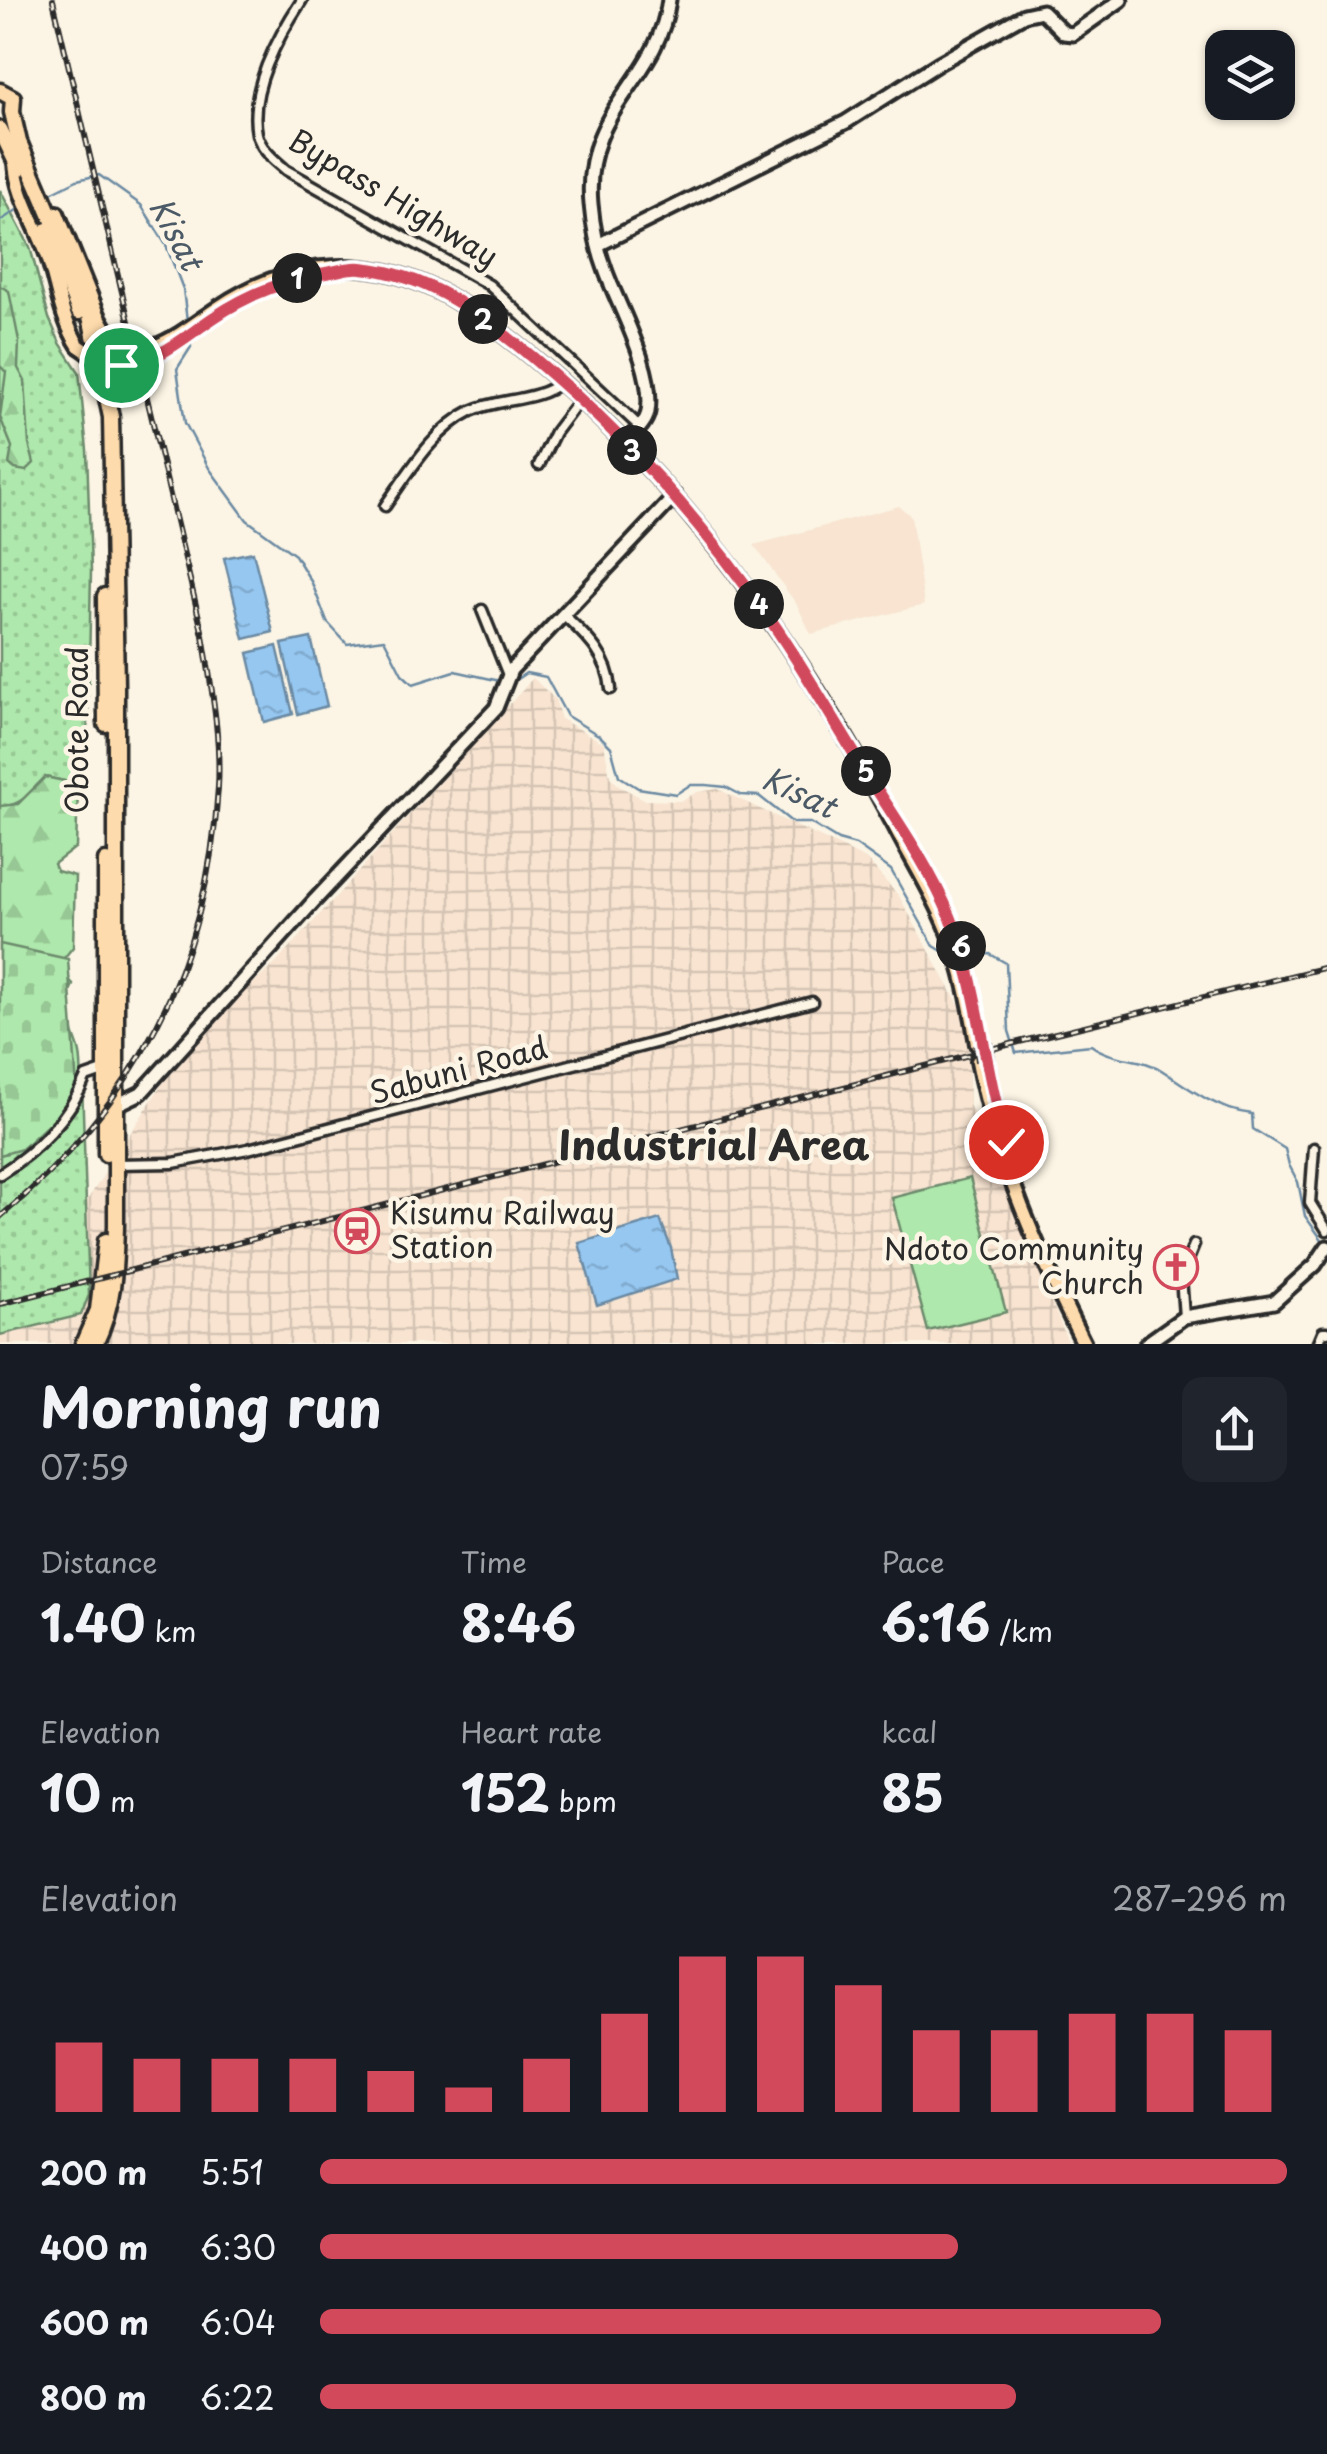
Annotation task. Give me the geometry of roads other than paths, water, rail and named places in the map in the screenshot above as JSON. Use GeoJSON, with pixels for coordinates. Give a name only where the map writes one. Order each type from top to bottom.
{"type":"FeatureCollection","features":[{"type":"Feature","properties":{"kind":"highway","name":"Obote Road"},"geometry":{"type":"LineString","coordinates":[[2,87],[13,98],[6,115],[80,316],[99,398],[106,537],[106,1070],[115,1164],[112,1225],[102,1290],[88,1343]]}},
{"type":"Feature","properties":{"kind":"highway","name":"Obote Road"},"geometry":{"type":"LineString","coordinates":[[0,130],[19,158],[61,240],[90,316],[111,417],[116,686],[109,1108],[114,1273],[108,1312],[88,1343]]}},
{"type":"Feature","properties":{"kind":"main road"},"geometry":{"type":"LineString","coordinates":[[19,158],[43,183],[99,317],[126,346],[154,347],[182,334],[242,293],[286,275],[330,269]]}},
{"type":"Feature","properties":{"kind":"main road"},"geometry":{"type":"LineString","coordinates":[[19,158],[20,190],[49,260],[70,332],[79,346],[106,362],[121,365],[146,361],[256,292],[330,269]]}},
{"type":"Feature","properties":{"kind":"main road","name":"Bypass Highway"},"geometry":{"type":"LineString","coordinates":[[330,269],[351,267],[394,273],[438,290],[496,329],[580,399],[676,496],[774,625],[911,842],[949,913],[975,994],[982,1061],[1006,1142],[1085,1344]]}},
{"type":"Feature","properties":{"kind":"street","name":"Bypass Highway"},"geometry":{"type":"LineString","coordinates":[[302,0],[278,40],[260,87],[257,133],[265,150],[286,170],[489,285],[640,426]]}},
{"type":"Feature","properties":{"kind":"street"},"geometry":{"type":"LineString","coordinates":[[625,443],[648,409],[642,366],[598,245],[591,202],[596,145],[622,94],[660,40],[669,0]]}},
{"type":"Feature","properties":{"kind":"street"},"geometry":{"type":"LineString","coordinates":[[598,245],[846,122],[1024,15],[1042,11],[1064,33],[1073,34],[1121,0]]}},
{"type":"Feature","properties":{"kind":"street"},"geometry":{"type":"LineString","coordinates":[[385,506],[425,451],[462,416],[498,401],[545,392],[561,382]]}},
{"type":"Feature","properties":{"kind":"street"},"geometry":{"type":"LineString","coordinates":[[539,465],[555,432],[580,399]]}},
{"type":"Feature","properties":{"kind":"street"},"geometry":{"type":"LineString","coordinates":[[109,1108],[142,1092],[496,708],[508,676],[676,496]]}},
{"type":"Feature","properties":{"kind":"street"},"geometry":{"type":"LineString","coordinates":[[482,610],[508,676]]}},
{"type":"Feature","properties":{"kind":"street"},"geometry":{"type":"LineString","coordinates":[[563,614],[601,654],[608,668],[610,689]]}},
{"type":"Feature","properties":{"kind":"street","name":"Sabuni Road"},"geometry":{"type":"LineString","coordinates":[[115,1164],[173,1163],[248,1149],[812,1002]]}},
{"type":"Feature","properties":{"kind":"street"},"geometry":{"type":"LineString","coordinates":[[0,1174],[43,1140],[72,1106],[86,1077],[106,1070]]}},
{"type":"Feature","properties":{"kind":"street"},"geometry":{"type":"LineString","coordinates":[[1314,1148],[1310,1203],[1327,1230]]}},
{"type":"Feature","properties":{"kind":"street"},"geometry":{"type":"LineString","coordinates":[[1184,1316],[1181,1278],[1194,1245]]}},
{"type":"Feature","properties":{"kind":"street"},"geometry":{"type":"LineString","coordinates":[[1146,1344],[1184,1316],[1274,1302],[1315,1265],[1327,1247]]}},
{"type":"Feature","properties":{"kind":"street"},"geometry":{"type":"LineString","coordinates":[[1318,1344],[1323,1332],[1327,1332]]}},
{"type":"Feature","properties":{"kind":"water"},"geometry":{"type":"Polygon","coordinates":[[[253,552],[273,632],[244,639],[224,558],[253,552]]]}},
{"type":"Feature","properties":{"kind":"water"},"geometry":{"type":"Polygon","coordinates":[[[311,638],[327,706],[298,714],[282,644],[311,638]]]}},
{"type":"Feature","properties":{"kind":"water"},"geometry":{"type":"Polygon","coordinates":[[[277,646],[293,714],[264,722],[248,653],[277,646]]]}},
{"type":"Feature","properties":{"kind":"water"},"geometry":{"type":"Polygon","coordinates":[[[660,1219],[677,1279],[597,1305],[579,1243],[660,1219]]]}},
{"type":"Feature","properties":{"kind":"waterway","name":"Kisat"},"geometry":{"type":"LineString","coordinates":[[49,194],[77,180],[99,175],[141,205],[166,245],[183,289],[187,321]]}},
{"type":"Feature","properties":{"kind":"waterway","name":"Kisat"},"geometry":{"type":"LineString","coordinates":[[0,221],[20,208]]}},
{"type":"Feature","properties":{"kind":"waterway","name":"Kisat"},"geometry":{"type":"LineString","coordinates":[[190,339],[191,347],[177,369],[185,423],[209,468],[247,520],[295,555],[312,583],[327,622],[347,644],[384,639],[402,674],[413,684],[455,671],[500,681]]}},
{"type":"Feature","properties":{"kind":"waterway","name":"Kisat"},"geometry":{"type":"LineString","coordinates":[[514,681],[526,673],[546,677],[567,716],[611,747],[619,776],[638,788],[676,794],[690,785],[726,787],[741,795],[759,796],[793,823],[810,823],[838,840],[856,845],[891,870],[934,946],[952,957]]}},
{"type":"Feature","properties":{"kind":"waterway"},"geometry":{"type":"LineString","coordinates":[[969,956],[990,954],[1006,963],[1009,1031],[1016,1053],[1091,1045],[1155,1066],[1216,1103],[1252,1114],[1253,1129],[1285,1149],[1298,1182],[1305,1216],[1323,1241]]}},
{"type":"Feature","properties":{"kind":"railway"},"geometry":{"type":"LineString","coordinates":[[0,1217],[90,1127],[126,1078],[156,1026],[199,913],[211,852],[219,768],[203,635],[53,0]]}},
{"type":"Feature","properties":{"kind":"railway"},"geometry":{"type":"LineString","coordinates":[[0,1304],[1019,1042],[1327,967]]}},
{"type":"Feature","properties":{"kind":"place","name":"Kisumu Railway Station"},"geometry":{"type":"Point","coordinates":[357,1231]}},
{"type":"Feature","properties":{"kind":"place","name":"Ndoto Community Church"},"geometry":{"type":"Point","coordinates":[1176,1267]}},
{"type":"Feature","properties":{"kind":"district","name":"Industrial Area"},"geometry":{"type":"Point","coordinates":[714,1146]}}]}
